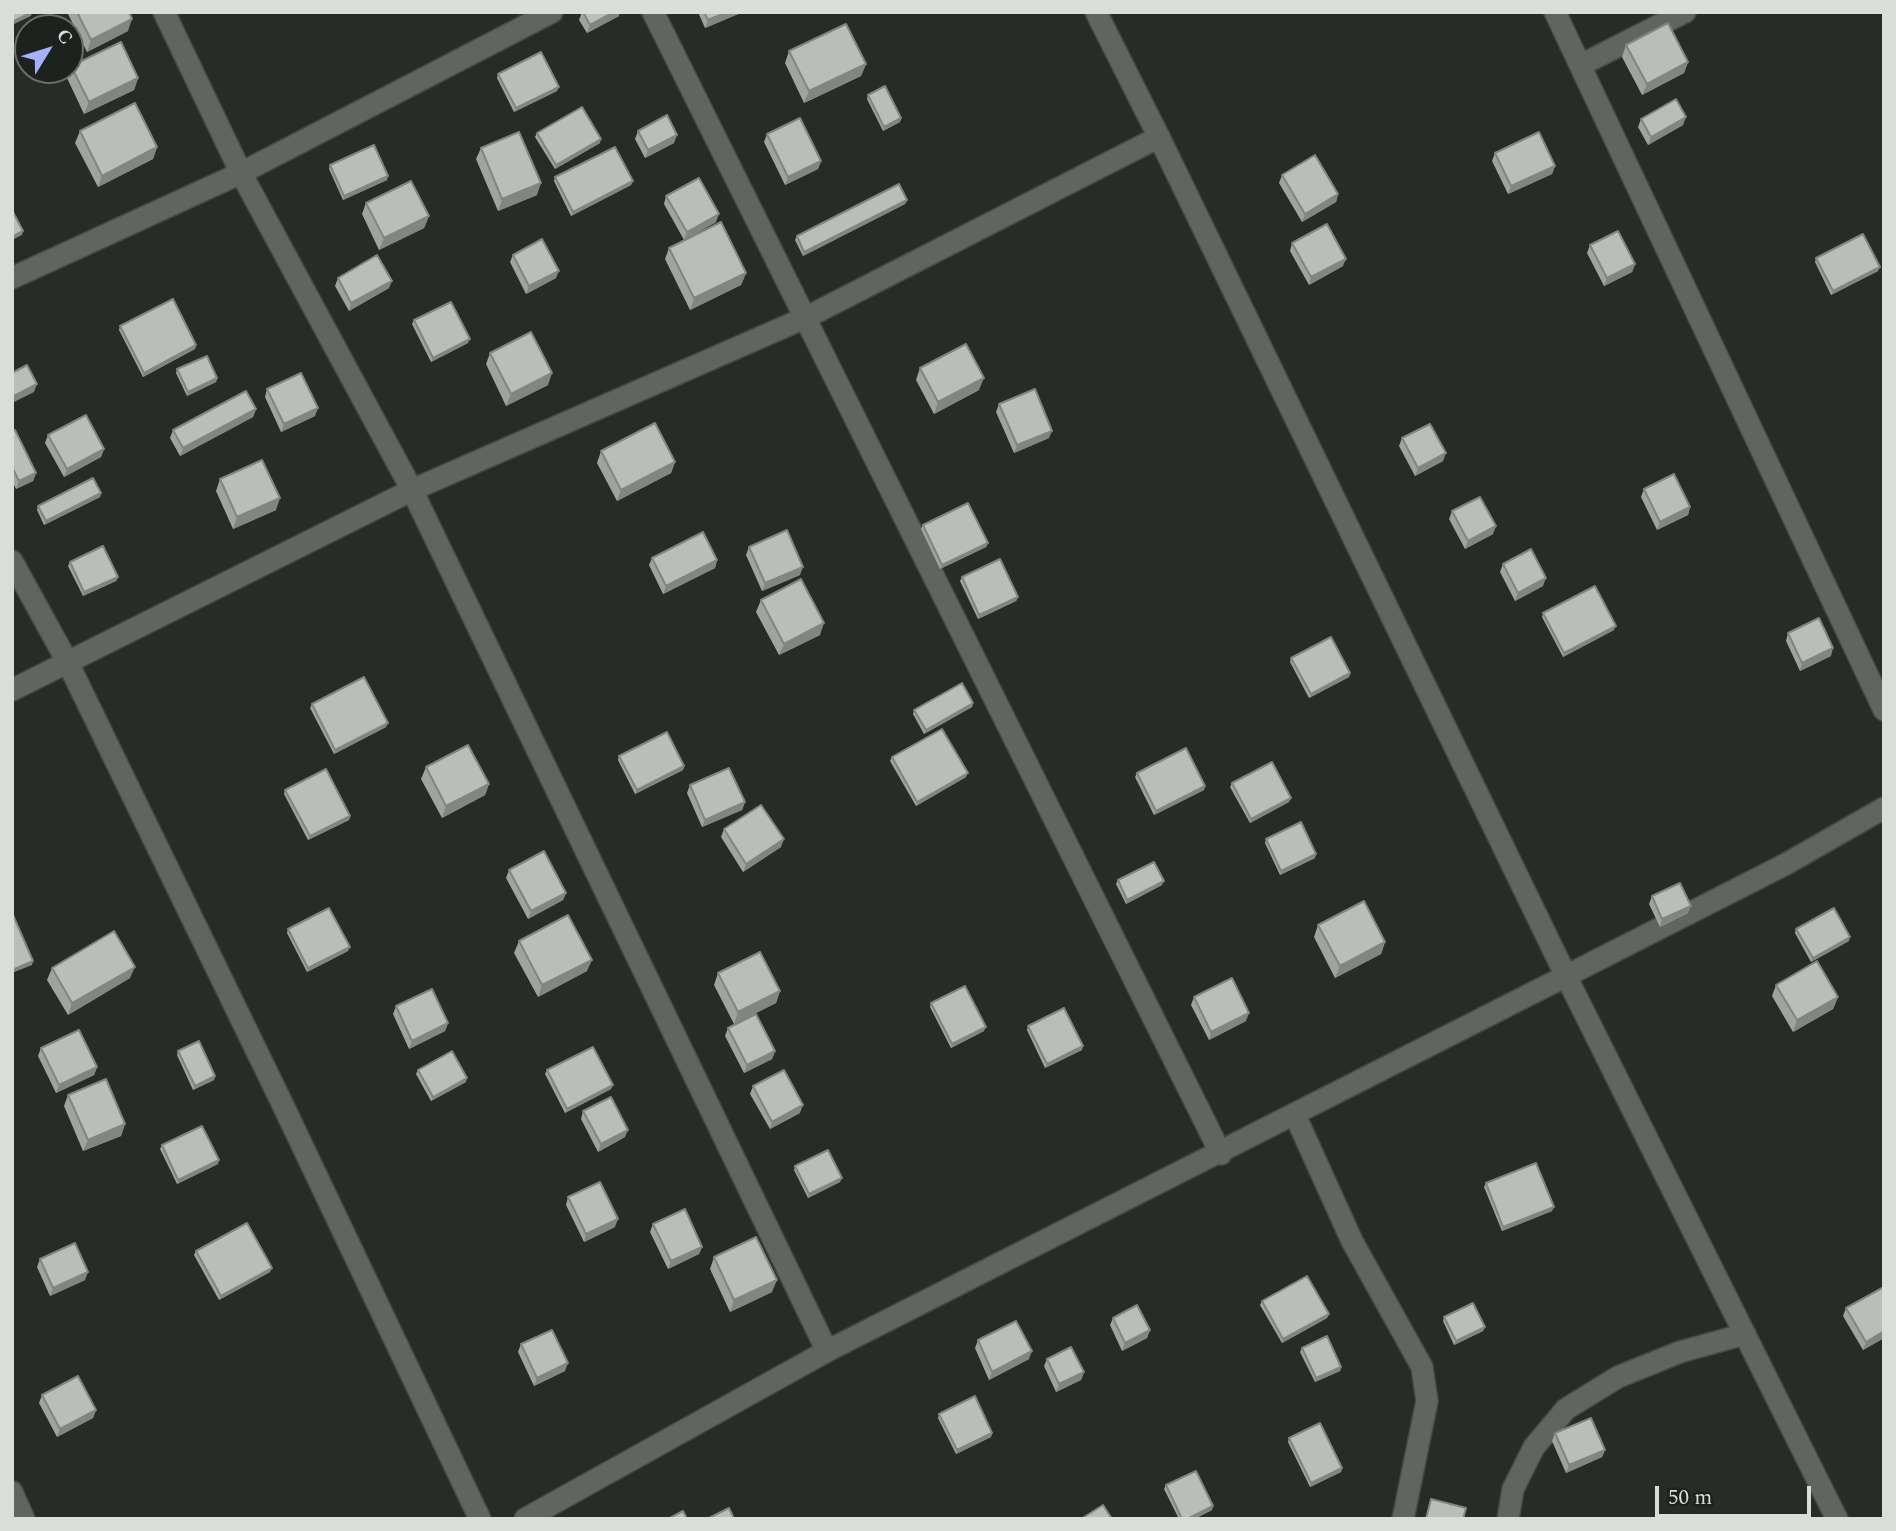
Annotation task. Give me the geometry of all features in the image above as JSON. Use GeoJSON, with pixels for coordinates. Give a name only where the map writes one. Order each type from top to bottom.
{"type":"FeatureCollection","features":[{"type":"Feature","properties":{"kind":"street"},"geometry":{"type":"LineString","coordinates":[[164,12],[242,173],[412,491],[827,1352]]}},
{"type":"Feature","properties":{"kind":"street"},"geometry":{"type":"LineString","coordinates":[[12,278],[242,173],[552,12]]}},
{"type":"Feature","properties":{"kind":"street"},"geometry":{"type":"LineString","coordinates":[[653,12],[1221,1154]]}},
{"type":"Feature","properties":{"kind":"street"},"geometry":{"type":"LineString","coordinates":[[1096,12],[1566,976],[1838,1519]]}},
{"type":"Feature","properties":{"kind":"street"},"geometry":{"type":"LineString","coordinates":[[1555,12],[1884,710]]}},
{"type":"Feature","properties":{"kind":"street"},"geometry":{"type":"LineString","coordinates":[[1581,65],[1685,12]]}},
{"type":"Feature","properties":{"kind":"street"},"geometry":{"type":"LineString","coordinates":[[12,690],[412,491],[807,317],[1159,137]]}},
{"type":"Feature","properties":{"kind":"street"},"geometry":{"type":"LineString","coordinates":[[12,561],[68,663],[287,1113],[480,1519]]}},
{"type":"Feature","properties":{"kind":"street"},"geometry":{"type":"LineString","coordinates":[[525,1519],[827,1352],[1221,1154],[1786,864],[1884,808]]}},
{"type":"Feature","properties":{"kind":"street"},"geometry":{"type":"LineString","coordinates":[[1295,1115],[1352,1241],[1422,1367],[1427,1401],[1403,1519]]}},
{"type":"Feature","properties":{"kind":"street"},"geometry":{"type":"LineString","coordinates":[[1507,1519],[1513,1489],[1534,1447],[1566,1409],[1618,1377],[1680,1352],[1745,1334]]}},
{"type":"Feature","properties":{"kind":"street"},"geometry":{"type":"LineString","coordinates":[[12,1492],[24,1519]]}},
{"type":"Feature","properties":{"kind":"building"},"geometry":{"type":"Polygon","coordinates":[[[12,12],[32,12],[14,14],[12,22],[12,12]]]}},
{"type":"Feature","properties":{"kind":"building"},"geometry":{"type":"Polygon","coordinates":[[[77,12],[129,12],[132,19],[91,40],[84,26],[84,14],[77,12]]]}},
{"type":"Feature","properties":{"kind":"building"},"geometry":{"type":"Polygon","coordinates":[[[583,12],[614,12],[590,25],[583,12]]]}},
{"type":"Feature","properties":{"kind":"building"},"geometry":{"type":"Polygon","coordinates":[[[704,12],[727,12],[708,20],[704,12]]]}},
{"type":"Feature","properties":{"kind":"building"},"geometry":{"type":"Polygon","coordinates":[[[1668,23],[1688,62],[1647,84],[1626,45],[1668,23]]]}},
{"type":"Feature","properties":{"kind":"building"},"geometry":{"type":"Polygon","coordinates":[[[846,24],[866,64],[809,91],[789,51],[846,24]]]}},
{"type":"Feature","properties":{"kind":"building"},"geometry":{"type":"Polygon","coordinates":[[[121,42],[138,78],[89,102],[80,84],[84,84],[84,60],[121,42]]]}},
{"type":"Feature","properties":{"kind":"building"},"geometry":{"type":"Polygon","coordinates":[[[541,52],[559,87],[516,108],[498,74],[541,52]]]}},
{"type":"Feature","properties":{"kind":"building"},"geometry":{"type":"Polygon","coordinates":[[[885,86],[901,118],[884,127],[868,95],[885,86]]]}},
{"type":"Feature","properties":{"kind":"building"},"geometry":{"type":"Polygon","coordinates":[[[1676,99],[1686,117],[1651,137],[1641,119],[1676,99]]]}},
{"type":"Feature","properties":{"kind":"building"},"geometry":{"type":"Polygon","coordinates":[[[135,103],[157,147],[102,176],[80,131],[135,103]]]}},
{"type":"Feature","properties":{"kind":"building"},"geometry":{"type":"Polygon","coordinates":[[[582,107],[601,139],[556,165],[537,133],[582,107]]]}},
{"type":"Feature","properties":{"kind":"building"},"geometry":{"type":"Polygon","coordinates":[[[667,115],[677,135],[648,150],[638,131],[667,115]]]}},
{"type":"Feature","properties":{"kind":"building"},"geometry":{"type":"Polygon","coordinates":[[[800,118],[821,161],[788,177],[767,134],[800,118]]]}},
{"type":"Feature","properties":{"kind":"building"},"geometry":{"type":"Polygon","coordinates":[[[519,132],[541,183],[502,199],[481,148],[519,132]]]}},
{"type":"Feature","properties":{"kind":"building"},"geometry":{"type":"Polygon","coordinates":[[[1539,132],[1555,166],[1511,186],[1495,153],[1539,132]]]}},
{"type":"Feature","properties":{"kind":"building"},"geometry":{"type":"Polygon","coordinates":[[[374,145],[388,176],[344,196],[330,165],[374,145]]]}},
{"type":"Feature","properties":{"kind":"building"},"geometry":{"type":"Polygon","coordinates":[[[615,147],[633,181],[573,212],[555,177],[615,147]]]}},
{"type":"Feature","properties":{"kind":"building"},"geometry":{"type":"Polygon","coordinates":[[[1315,155],[1338,194],[1305,214],[1282,175],[1315,155]]]}},
{"type":"Feature","properties":{"kind":"building"},"geometry":{"type":"Polygon","coordinates":[[[699,178],[719,214],[687,232],[666,196],[699,178]]]}},
{"type":"Feature","properties":{"kind":"building"},"geometry":{"type":"Polygon","coordinates":[[[411,181],[429,216],[384,238],[366,203],[411,181]]]}},
{"type":"Feature","properties":{"kind":"building"},"geometry":{"type":"Polygon","coordinates":[[[899,184],[907,200],[804,252],[797,236],[899,184]]]}},
{"type":"Feature","properties":{"kind":"building"},"geometry":{"type":"Polygon","coordinates":[[[12,210],[23,231],[12,237],[12,210]]]}},
{"type":"Feature","properties":{"kind":"building"},"geometry":{"type":"Polygon","coordinates":[[[721,222],[746,273],[694,298],[669,248],[721,222]]]}},
{"type":"Feature","properties":{"kind":"building"},"geometry":{"type":"Polygon","coordinates":[[[1327,224],[1346,259],[1311,277],[1292,243],[1327,224]]]}},
{"type":"Feature","properties":{"kind":"building"},"geometry":{"type":"Polygon","coordinates":[[[1618,231],[1635,264],[1607,278],[1590,245],[1618,231]]]}},
{"type":"Feature","properties":{"kind":"building"},"geometry":{"type":"Polygon","coordinates":[[[1863,234],[1880,267],[1833,291],[1816,258],[1863,234]]]}},
{"type":"Feature","properties":{"kind":"building"},"geometry":{"type":"Polygon","coordinates":[[[542,239],[559,271],[529,286],[513,255],[542,239]]]}},
{"type":"Feature","properties":{"kind":"building"},"geometry":{"type":"Polygon","coordinates":[[[377,255],[392,281],[351,303],[338,278],[377,255]]]}},
{"type":"Feature","properties":{"kind":"building"},"geometry":{"type":"Polygon","coordinates":[[[173,299],[196,345],[144,373],[120,326],[173,299]]]}},
{"type":"Feature","properties":{"kind":"building"},"geometry":{"type":"Polygon","coordinates":[[[451,302],[470,339],[433,358],[414,320],[451,302]]]}},
{"type":"Feature","properties":{"kind":"building"},"geometry":{"type":"Polygon","coordinates":[[[531,332],[552,373],[511,394],[490,353],[531,332]]]}},
{"type":"Feature","properties":{"kind":"building"},"geometry":{"type":"Polygon","coordinates":[[[966,344],[984,378],[938,402],[920,368],[966,344]]]}},
{"type":"Feature","properties":{"kind":"building"},"geometry":{"type":"Polygon","coordinates":[[[207,356],[217,378],[188,392],[177,369],[207,356]]]}},
{"type":"Feature","properties":{"kind":"building"},"geometry":{"type":"Polygon","coordinates":[[[27,365],[37,384],[12,397],[12,373],[27,365]]]}},
{"type":"Feature","properties":{"kind":"building"},"geometry":{"type":"Polygon","coordinates":[[[301,373],[318,408],[284,424],[267,389],[301,373]]]}},
{"type":"Feature","properties":{"kind":"building"},"geometry":{"type":"Polygon","coordinates":[[[1035,389],[1052,431],[1017,445],[999,404],[1035,389]]]}},
{"type":"Feature","properties":{"kind":"building"},"geometry":{"type":"Polygon","coordinates":[[[246,391],[256,409],[183,448],[173,430],[246,391]]]}},
{"type":"Feature","properties":{"kind":"building"},"geometry":{"type":"Polygon","coordinates":[[[86,415],[104,449],[67,469],[48,435],[86,415]]]}},
{"type":"Feature","properties":{"kind":"building"},"geometry":{"type":"Polygon","coordinates":[[[655,423],[675,462],[621,490],[601,451],[655,423]]]}},
{"type":"Feature","properties":{"kind":"building"},"geometry":{"type":"Polygon","coordinates":[[[1430,424],[1446,453],[1418,468],[1402,438],[1430,424]]]}},
{"type":"Feature","properties":{"kind":"building"},"geometry":{"type":"Polygon","coordinates":[[[15,430],[36,473],[19,481],[12,467],[12,432],[15,430]]]}},
{"type":"Feature","properties":{"kind":"building"},"geometry":{"type":"Polygon","coordinates":[[[262,460],[280,498],[237,517],[220,479],[262,460]]]}},
{"type":"Feature","properties":{"kind":"building"},"geometry":{"type":"Polygon","coordinates":[[[1674,474],[1690,507],[1660,522],[1644,489],[1674,474]]]}},
{"type":"Feature","properties":{"kind":"building"},"geometry":{"type":"Polygon","coordinates":[[[93,478],[101,493],[46,521],[38,506],[93,478]]]}},
{"type":"Feature","properties":{"kind":"building"},"geometry":{"type":"Polygon","coordinates":[[[1480,497],[1496,526],[1468,541],[1452,511],[1480,497]]]}},
{"type":"Feature","properties":{"kind":"building"},"geometry":{"type":"Polygon","coordinates":[[[968,503],[988,543],[942,565],[923,525],[968,503]]]}},
{"type":"Feature","properties":{"kind":"building"},"geometry":{"type":"Polygon","coordinates":[[[787,530],[803,567],[765,583],[749,547],[787,530]]]}},
{"type":"Feature","properties":{"kind":"building"},"geometry":{"type":"Polygon","coordinates":[[[703,532],[717,560],[666,586],[652,558],[703,532]]]}},
{"type":"Feature","properties":{"kind":"building"},"geometry":{"type":"Polygon","coordinates":[[[103,546],[118,577],[84,592],[70,562],[103,546]]]}},
{"type":"Feature","properties":{"kind":"building"},"geometry":{"type":"Polygon","coordinates":[[[1531,549],[1546,578],[1518,593],[1503,564],[1531,549]]]}},
{"type":"Feature","properties":{"kind":"building"},"geometry":{"type":"Polygon","coordinates":[[[1000,559],[1018,597],[979,615],[962,577],[1000,559]]]}},
{"type":"Feature","properties":{"kind":"building"},"geometry":{"type":"Polygon","coordinates":[[[801,579],[824,623],[784,644],[761,600],[801,579]]]}},
{"type":"Feature","properties":{"kind":"building"},"geometry":{"type":"Polygon","coordinates":[[[1595,586],[1616,626],[1564,653],[1543,613],[1595,586]]]}},
{"type":"Feature","properties":{"kind":"building"},"geometry":{"type":"Polygon","coordinates":[[[1819,618],[1833,648],[1802,663],[1788,633],[1819,618]]]}},
{"type":"Feature","properties":{"kind":"building"},"geometry":{"type":"Polygon","coordinates":[[[1331,637],[1350,673],[1311,694],[1291,658],[1331,637]]]}},
{"type":"Feature","properties":{"kind":"building"},"geometry":{"type":"Polygon","coordinates":[[[364,677],[388,723],[335,750],[312,704],[364,677]]]}},
{"type":"Feature","properties":{"kind":"building"},"geometry":{"type":"Polygon","coordinates":[[[962,683],[973,703],[926,730],[914,710],[962,683]]]}},
{"type":"Feature","properties":{"kind":"building"},"geometry":{"type":"Polygon","coordinates":[[[942,729],[968,773],[917,802],[892,757],[942,729]]]}},
{"type":"Feature","properties":{"kind":"building"},"geometry":{"type":"Polygon","coordinates":[[[667,732],[684,766],[637,790],[619,756],[667,732]]]}},
{"type":"Feature","properties":{"kind":"building"},"geometry":{"type":"Polygon","coordinates":[[[468,745],[489,784],[446,806],[426,767],[468,745]]]}},
{"type":"Feature","properties":{"kind":"building"},"geometry":{"type":"Polygon","coordinates":[[[1186,748],[1205,786],[1156,811],[1137,773],[1186,748]]]}},
{"type":"Feature","properties":{"kind":"building"},"geometry":{"type":"Polygon","coordinates":[[[1272,762],[1291,798],[1251,819],[1232,783],[1272,762]]]}},
{"type":"Feature","properties":{"kind":"building"},"geometry":{"type":"Polygon","coordinates":[[[729,768],[745,802],[705,820],[690,785],[729,768]]]}},
{"type":"Feature","properties":{"kind":"building"},"geometry":{"type":"Polygon","coordinates":[[[326,769],[350,816],[310,836],[285,790],[326,769]]]}},
{"type":"Feature","properties":{"kind":"building"},"geometry":{"type":"Polygon","coordinates":[[[761,805],[784,839],[746,864],[724,829],[761,805]]]}},
{"type":"Feature","properties":{"kind":"building"},"geometry":{"type":"Polygon","coordinates":[[[1301,822],[1316,854],[1281,871],[1266,839],[1301,822]]]}},
{"type":"Feature","properties":{"kind":"building"},"geometry":{"type":"Polygon","coordinates":[[[544,851],[566,893],[531,911],[509,870],[544,851]]]}},
{"type":"Feature","properties":{"kind":"building"},"geometry":{"type":"Polygon","coordinates":[[[1154,862],[1164,881],[1127,900],[1118,880],[1154,862]]]}},
{"type":"Feature","properties":{"kind":"building"},"geometry":{"type":"Polygon","coordinates":[[[1680,883],[1691,906],[1662,919],[1652,896],[1680,883]]]}},
{"type":"Feature","properties":{"kind":"building"},"geometry":{"type":"Polygon","coordinates":[[[1364,901],[1385,942],[1340,966],[1318,925],[1364,901]]]}},
{"type":"Feature","properties":{"kind":"building"},"geometry":{"type":"Polygon","coordinates":[[[329,908],[350,947],[308,968],[288,929],[329,908]]]}},
{"type":"Feature","properties":{"kind":"building"},"geometry":{"type":"Polygon","coordinates":[[[1834,908],[1850,937],[1813,958],[1796,929],[1834,908]]]}},
{"type":"Feature","properties":{"kind":"building"},"geometry":{"type":"Polygon","coordinates":[[[12,915],[33,961],[12,970],[12,915]]]}},
{"type":"Feature","properties":{"kind":"building"},"geometry":{"type":"Polygon","coordinates":[[[568,915],[592,960],[542,985],[519,941],[568,915]]]}},
{"type":"Feature","properties":{"kind":"building"},"geometry":{"type":"Polygon","coordinates":[[[114,931],[135,967],[72,1003],[52,968],[114,931]]]}},
{"type":"Feature","properties":{"kind":"building"},"geometry":{"type":"Polygon","coordinates":[[[760,952],[780,991],[738,1012],[718,973],[760,952]]]}},
{"type":"Feature","properties":{"kind":"building"},"geometry":{"type":"Polygon","coordinates":[[[1817,961],[1838,997],[1797,1020],[1776,985],[1817,961]]]}},
{"type":"Feature","properties":{"kind":"building"},"geometry":{"type":"Polygon","coordinates":[[[1232,978],[1249,1013],[1211,1032],[1194,997],[1232,978]]]}},
{"type":"Feature","properties":{"kind":"building"},"geometry":{"type":"Polygon","coordinates":[[[965,986],[986,1027],[952,1044],[931,1003],[965,986]]]}},
{"type":"Feature","properties":{"kind":"building"},"geometry":{"type":"Polygon","coordinates":[[[432,989],[448,1023],[412,1041],[396,1006],[432,989]]]}},
{"type":"Feature","properties":{"kind":"building"},"geometry":{"type":"Polygon","coordinates":[[[1064,1008],[1083,1046],[1047,1064],[1028,1026],[1064,1008]]]}},
{"type":"Feature","properties":{"kind":"building"},"geometry":{"type":"Polygon","coordinates":[[[756,1014],[775,1051],[747,1065],[728,1028],[756,1014]]]}},
{"type":"Feature","properties":{"kind":"building"},"geometry":{"type":"Polygon","coordinates":[[[79,1030],[97,1067],[59,1085],[41,1048],[79,1030]]]}},
{"type":"Feature","properties":{"kind":"building"},"geometry":{"type":"Polygon","coordinates":[[[199,1041],[215,1076],[195,1086],[178,1051],[199,1041]]]}},
{"type":"Feature","properties":{"kind":"building"},"geometry":{"type":"Polygon","coordinates":[[[593,1047],[613,1085],[567,1109],[547,1070],[593,1047]]]}},
{"type":"Feature","properties":{"kind":"building"},"geometry":{"type":"Polygon","coordinates":[[[452,1051],[467,1078],[433,1097],[418,1070],[452,1051]]]}},
{"type":"Feature","properties":{"kind":"building"},"geometry":{"type":"Polygon","coordinates":[[[784,1070],[803,1105],[772,1122],[753,1086],[784,1070]]]}},
{"type":"Feature","properties":{"kind":"building"},"geometry":{"type":"Polygon","coordinates":[[[106,1079],[125,1124],[88,1140],[68,1095],[106,1079]]]}},
{"type":"Feature","properties":{"kind":"building"},"geometry":{"type":"Polygon","coordinates":[[[611,1097],[628,1130],[601,1144],[583,1111],[611,1097]]]}},
{"type":"Feature","properties":{"kind":"building"},"geometry":{"type":"Polygon","coordinates":[[[202,1126],[219,1160],[178,1180],[162,1145],[202,1126]]]}},
{"type":"Feature","properties":{"kind":"building"},"geometry":{"type":"Polygon","coordinates":[[[828,1150],[842,1178],[809,1194],[795,1166],[828,1150]]]}},
{"type":"Feature","properties":{"kind":"building"},"geometry":{"type":"Polygon","coordinates":[[[1536,1163],[1554,1207],[1503,1227],[1486,1183],[1536,1163]]]}},
{"type":"Feature","properties":{"kind":"building"},"geometry":{"type":"Polygon","coordinates":[[[600,1182],[618,1219],[586,1234],[568,1197],[600,1182]]]}},
{"type":"Feature","properties":{"kind":"building"},"geometry":{"type":"Polygon","coordinates":[[[685,1209],[702,1247],[671,1261],[653,1224],[685,1209]]]}},
{"type":"Feature","properties":{"kind":"building"},"geometry":{"type":"Polygon","coordinates":[[[247,1223],[272,1268],[221,1296],[196,1251],[247,1223]]]}},
{"type":"Feature","properties":{"kind":"building"},"geometry":{"type":"Polygon","coordinates":[[[756,1237],[777,1280],[734,1300],[714,1257],[756,1237]]]}},
{"type":"Feature","properties":{"kind":"building"},"geometry":{"type":"Polygon","coordinates":[[[75,1243],[88,1272],[53,1288],[40,1259],[75,1243]]]}},
{"type":"Feature","properties":{"kind":"building"},"geometry":{"type":"Polygon","coordinates":[[[1307,1276],[1329,1314],[1283,1339],[1262,1301],[1307,1276]]]}},
{"type":"Feature","properties":{"kind":"building"},"geometry":{"type":"Polygon","coordinates":[[[1884,1287],[1884,1331],[1866,1342],[1846,1308],[1884,1287]]]}},
{"type":"Feature","properties":{"kind":"building"},"geometry":{"type":"Polygon","coordinates":[[[1473,1303],[1485,1327],[1456,1341],[1444,1317],[1473,1303]]]}},
{"type":"Feature","properties":{"kind":"building"},"geometry":{"type":"Polygon","coordinates":[[[1137,1305],[1150,1330],[1125,1343],[1113,1318],[1137,1305]]]}},
{"type":"Feature","properties":{"kind":"building"},"geometry":{"type":"Polygon","coordinates":[[[1016,1321],[1032,1351],[992,1372],[978,1340],[1016,1321]]]}},
{"type":"Feature","properties":{"kind":"building"},"geometry":{"type":"Polygon","coordinates":[[[552,1330],[568,1363],[537,1378],[521,1344],[552,1330]]]}},
{"type":"Feature","properties":{"kind":"building"},"geometry":{"type":"Polygon","coordinates":[[[1327,1336],[1341,1367],[1316,1378],[1302,1348],[1327,1336]]]}},
{"type":"Feature","properties":{"kind":"building"},"geometry":{"type":"Polygon","coordinates":[[[1071,1347],[1084,1372],[1059,1384],[1047,1359],[1071,1347]]]}},
{"type":"Feature","properties":{"kind":"building"},"geometry":{"type":"Polygon","coordinates":[[[78,1376],[96,1410],[60,1429],[42,1395],[78,1376]]]}},
{"type":"Feature","properties":{"kind":"building"},"geometry":{"type":"Polygon","coordinates":[[[975,1396],[992,1433],[957,1450],[939,1414],[975,1396]]]}},
{"type":"Feature","properties":{"kind":"building"},"geometry":{"type":"Polygon","coordinates":[[[1591,1418],[1605,1450],[1569,1465],[1555,1433],[1591,1418]]]}},
{"type":"Feature","properties":{"kind":"building"},"geometry":{"type":"Polygon","coordinates":[[[1320,1423],[1342,1468],[1311,1483],[1289,1438],[1320,1423]]]}},
{"type":"Feature","properties":{"kind":"building"},"geometry":{"type":"Polygon","coordinates":[[[1196,1471],[1213,1506],[1182,1519],[1166,1485],[1196,1471]]]}},
{"type":"Feature","properties":{"kind":"building"},"geometry":{"type":"Polygon","coordinates":[[[1431,1499],[1466,1508],[1463,1519],[1426,1519],[1431,1499]]]}},
{"type":"Feature","properties":{"kind":"building"},"geometry":{"type":"Polygon","coordinates":[[[1103,1505],[1112,1519],[1081,1519],[1103,1505]]]}},
{"type":"Feature","properties":{"kind":"building"},"geometry":{"type":"Polygon","coordinates":[[[729,1508],[734,1519],[707,1519],[729,1508]]]}},
{"type":"Feature","properties":{"kind":"building"},"geometry":{"type":"Polygon","coordinates":[[[683,1511],[687,1519],[668,1519],[683,1511]]]}}]}
